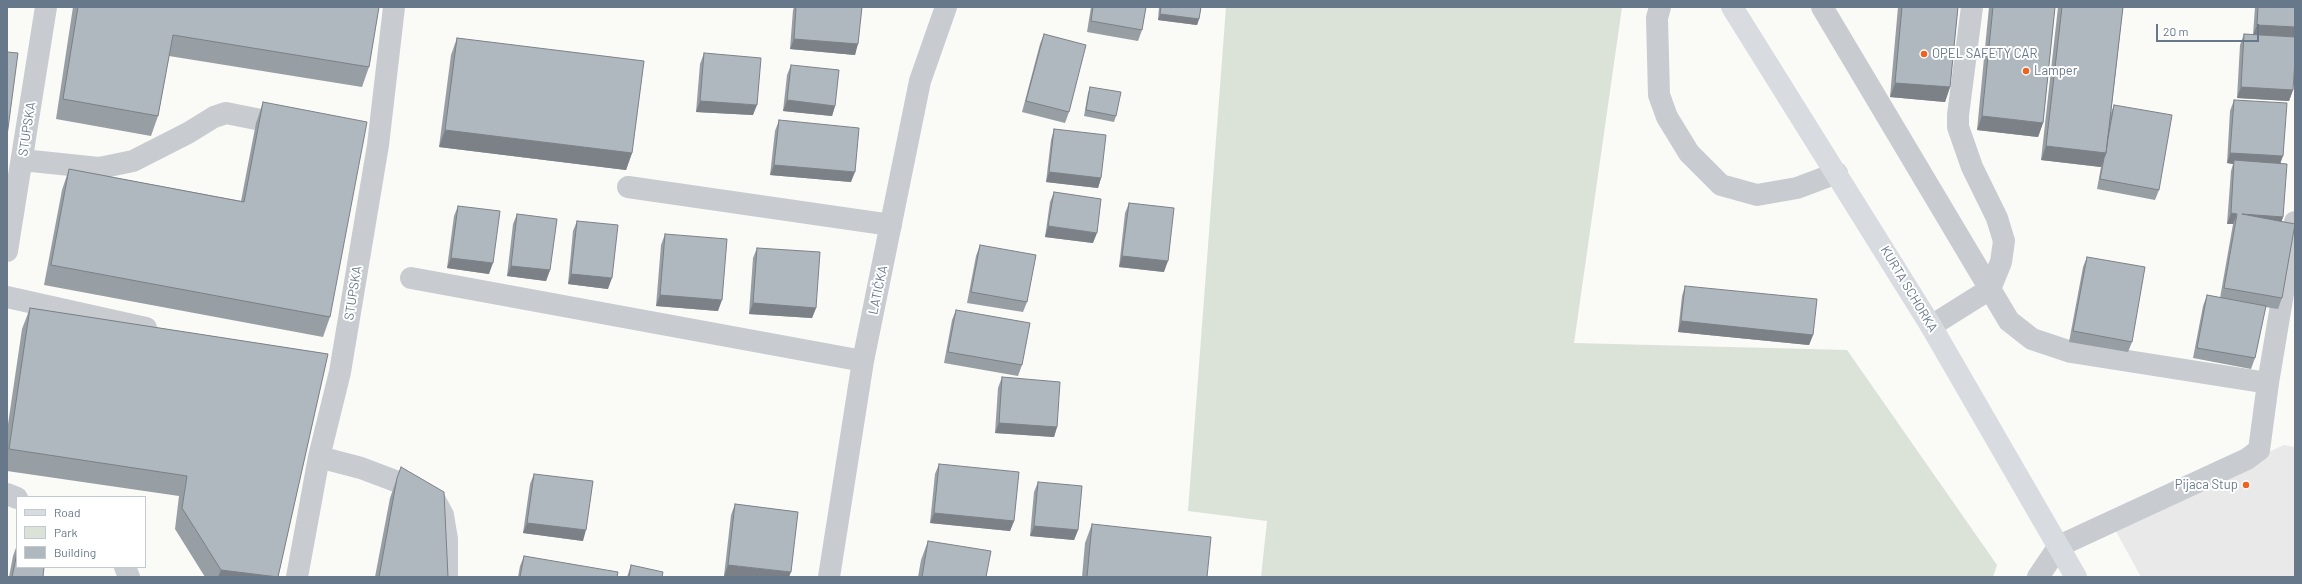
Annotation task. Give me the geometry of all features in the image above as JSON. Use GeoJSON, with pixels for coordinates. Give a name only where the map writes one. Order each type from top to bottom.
{"type":"FeatureCollection","features":[{"type":"Feature","properties":{"kind":"main road","name":"KURTA SCHORKA"},"geometry":{"type":"LineString","coordinates":[[1732,7],[1932,326],[2076,577]]}},
{"type":"Feature","properties":{"kind":"street","name":"STUPSKA"},"geometry":{"type":"LineString","coordinates":[[7,251],[46,7]]}},
{"type":"Feature","properties":{"kind":"street","name":"STUPSKA"},"geometry":{"type":"LineString","coordinates":[[297,577],[319,457],[340,372],[378,145],[394,7]]}},
{"type":"Feature","properties":{"kind":"street","name":"LATIČKA"},"geometry":{"type":"LineString","coordinates":[[829,577],[863,361],[920,81],[946,7]]}},
{"type":"Feature","properties":{"kind":"street"},"geometry":{"type":"LineString","coordinates":[[1660,7],[1657,18],[1659,95],[1667,117],[1689,153],[1721,185],[1757,195],[1797,188],[1837,173]]}},
{"type":"Feature","properties":{"kind":"street"},"geometry":{"type":"LineString","coordinates":[[1932,326],[1990,289],[2001,262],[2004,241],[1997,218],[1972,167],[1958,127],[1958,115],[1972,7]]}},
{"type":"Feature","properties":{"kind":"street"},"geometry":{"type":"LineString","coordinates":[[1827,10],[2008,321],[2032,339],[2071,352],[2268,383]]}},
{"type":"Feature","properties":{"kind":"street"},"geometry":{"type":"LineString","coordinates":[[22,160],[99,168],[133,162],[188,133],[214,117],[226,113],[309,130]]}},
{"type":"Feature","properties":{"kind":"street"},"geometry":{"type":"LineString","coordinates":[[355,140],[378,145]]}},
{"type":"Feature","properties":{"kind":"street"},"geometry":{"type":"LineString","coordinates":[[628,187],[891,225]]}},
{"type":"Feature","properties":{"kind":"street"},"geometry":{"type":"LineString","coordinates":[[2038,577],[2059,546],[2254,456],[2259,450],[2268,383],[2295,222]]}},
{"type":"Feature","properties":{"kind":"street"},"geometry":{"type":"LineString","coordinates":[[411,278],[863,361]]}},
{"type":"Feature","properties":{"kind":"street"},"geometry":{"type":"LineString","coordinates":[[7,297],[162,332]]}},
{"type":"Feature","properties":{"kind":"street"},"geometry":{"type":"LineString","coordinates":[[317,367],[340,372]]}},
{"type":"Feature","properties":{"kind":"street"},"geometry":{"type":"LineString","coordinates":[[319,457],[361,468],[414,488],[436,502],[443,515],[447,538],[447,577]]}},
{"type":"Feature","properties":{"kind":"shaded area","name":"Pijaca Stup"},"geometry":{"type":"Polygon","coordinates":[[[2284,445],[2295,447],[2295,577],[2141,577],[2112,524],[2284,445]]]}},
{"type":"Feature","properties":{"kind":"green space"},"geometry":{"type":"Polygon","coordinates":[[[1226,7],[1622,7],[1574,343],[1847,350],[1997,565],[1993,577],[1261,577],[1267,521],[1188,511],[1226,7]]]}},
{"type":"Feature","properties":{"kind":"building"},"geometry":{"type":"Polygon","coordinates":[[[78,7],[379,7],[369,67],[173,35],[158,116],[63,99],[78,7]]]}},
{"type":"Feature","properties":{"kind":"building"},"geometry":{"type":"Polygon","coordinates":[[[796,7],[862,7],[858,44],[794,39],[796,7]]]}},
{"type":"Feature","properties":{"kind":"building"},"geometry":{"type":"Polygon","coordinates":[[[1093,7],[1146,7],[1142,30],[1091,21],[1093,7]]]}},
{"type":"Feature","properties":{"kind":"building"},"geometry":{"type":"Polygon","coordinates":[[[1161,7],[1201,7],[1199,19],[1160,14],[1161,7]]]}},
{"type":"Feature","properties":{"kind":"building"},"geometry":{"type":"Polygon","coordinates":[[[1902,7],[1958,7],[1950,87],[1895,83],[1902,7]]]}},
{"type":"Feature","properties":{"kind":"building"},"geometry":{"type":"Polygon","coordinates":[[[1993,7],[2055,7],[2043,123],[1982,116],[1993,7]]]}},
{"type":"Feature","properties":{"kind":"building"},"geometry":{"type":"Polygon","coordinates":[[[2062,7],[2123,7],[2106,153],[2046,146],[2062,7]]]}},
{"type":"Feature","properties":{"kind":"building"},"geometry":{"type":"Polygon","coordinates":[[[2258,7],[2295,7],[2295,27],[2257,25],[2258,7]]]}},
{"type":"Feature","properties":{"kind":"building"},"geometry":{"type":"Polygon","coordinates":[[[1044,34],[1086,45],[1069,112],[1026,101],[1044,34]]]}},
{"type":"Feature","properties":{"kind":"building"},"geometry":{"type":"Polygon","coordinates":[[[2244,34],[2295,37],[2293,90],[2241,87],[2244,34]]]}},
{"type":"Feature","properties":{"kind":"building"},"geometry":{"type":"Polygon","coordinates":[[[457,38],[644,61],[632,153],[445,130],[457,38]]]}},
{"type":"Feature","properties":{"kind":"building"},"geometry":{"type":"Polygon","coordinates":[[[7,52],[18,53],[7,136],[7,52]]]}},
{"type":"Feature","properties":{"kind":"building"},"geometry":{"type":"Polygon","coordinates":[[[704,53],[761,58],[757,105],[700,101],[704,53]]]}},
{"type":"Feature","properties":{"kind":"building"},"geometry":{"type":"Polygon","coordinates":[[[791,65],[839,70],[835,106],[787,100],[791,65]]]}},
{"type":"Feature","properties":{"kind":"building"},"geometry":{"type":"Polygon","coordinates":[[[1090,87],[1121,92],[1116,116],[1086,110],[1090,87]]]}},
{"type":"Feature","properties":{"kind":"building"},"geometry":{"type":"Polygon","coordinates":[[[2234,100],[2287,103],[2283,156],[2230,153],[2234,100]]]}},
{"type":"Feature","properties":{"kind":"building"},"geometry":{"type":"Polygon","coordinates":[[[263,102],[367,122],[330,317],[51,265],[69,169],[244,202],[263,102]]]}},
{"type":"Feature","properties":{"kind":"building"},"geometry":{"type":"Polygon","coordinates":[[[2114,105],[2172,115],[2159,190],[2100,179],[2114,105]]]}},
{"type":"Feature","properties":{"kind":"building"},"geometry":{"type":"Polygon","coordinates":[[[779,120],[859,128],[855,172],[774,165],[779,120]]]}},
{"type":"Feature","properties":{"kind":"building"},"geometry":{"type":"Polygon","coordinates":[[[1054,129],[1106,135],[1101,178],[1049,172],[1054,129]]]}},
{"type":"Feature","properties":{"kind":"building"},"geometry":{"type":"Polygon","coordinates":[[[2234,160],[2287,164],[2283,217],[2242,214],[2295,224],[2282,298],[2224,288],[2237,214],[2231,213],[2234,160]]]}},
{"type":"Feature","properties":{"kind":"building"},"geometry":{"type":"Polygon","coordinates":[[[1054,192],[1101,199],[1097,233],[1048,226],[1054,192]]]}},
{"type":"Feature","properties":{"kind":"building"},"geometry":{"type":"Polygon","coordinates":[[[1129,203],[1174,208],[1168,261],[1122,256],[1129,203]]]}},
{"type":"Feature","properties":{"kind":"building"},"geometry":{"type":"Polygon","coordinates":[[[458,206],[500,211],[493,263],[451,258],[458,206]]]}},
{"type":"Feature","properties":{"kind":"building"},"geometry":{"type":"Polygon","coordinates":[[[517,214],[557,219],[550,270],[511,266],[517,214]]]}},
{"type":"Feature","properties":{"kind":"building"},"geometry":{"type":"Polygon","coordinates":[[[577,221],[618,225],[612,278],[571,274],[577,221]]]}},
{"type":"Feature","properties":{"kind":"building"},"geometry":{"type":"Polygon","coordinates":[[[665,234],[727,239],[722,300],[660,295],[665,234]]]}},
{"type":"Feature","properties":{"kind":"building"},"geometry":{"type":"Polygon","coordinates":[[[980,245],[1036,255],[1027,302],[971,292],[980,245]]]}},
{"type":"Feature","properties":{"kind":"building"},"geometry":{"type":"Polygon","coordinates":[[[757,248],[820,252],[816,308],[753,303],[757,248]]]}},
{"type":"Feature","properties":{"kind":"building"},"geometry":{"type":"Polygon","coordinates":[[[2087,257],[2145,267],[2132,342],[2073,331],[2087,257]]]}},
{"type":"Feature","properties":{"kind":"building"},"geometry":{"type":"Polygon","coordinates":[[[1685,286],[1817,299],[1813,335],[1681,321],[1685,286]]]}},
{"type":"Feature","properties":{"kind":"building"},"geometry":{"type":"Polygon","coordinates":[[[2207,295],[2266,306],[2255,358],[2197,348],[2207,295]]]}},
{"type":"Feature","properties":{"kind":"building"},"geometry":{"type":"Polygon","coordinates":[[[30,308],[328,354],[278,577],[221,570],[182,508],[187,476],[9,449],[30,308]]]}},
{"type":"Feature","properties":{"kind":"building"},"geometry":{"type":"Polygon","coordinates":[[[956,310],[1030,323],[1022,365],[948,352],[956,310]]]}},
{"type":"Feature","properties":{"kind":"building"},"geometry":{"type":"Polygon","coordinates":[[[1002,377],[1060,382],[1057,427],[999,423],[1002,377]]]}},
{"type":"Feature","properties":{"kind":"building"},"geometry":{"type":"Polygon","coordinates":[[[939,464],[1019,472],[1014,521],[934,513],[939,464]]]}},
{"type":"Feature","properties":{"kind":"building"},"geometry":{"type":"Polygon","coordinates":[[[401,467],[444,492],[448,577],[379,577],[397,478],[401,467]]]}},
{"type":"Feature","properties":{"kind":"building"},"geometry":{"type":"Polygon","coordinates":[[[534,474],[593,481],[586,530],[527,523],[534,474]]]}},
{"type":"Feature","properties":{"kind":"building"},"geometry":{"type":"Polygon","coordinates":[[[1038,482],[1082,486],[1078,530],[1034,526],[1038,482]]]}},
{"type":"Feature","properties":{"kind":"building"},"geometry":{"type":"Polygon","coordinates":[[[735,504],[798,512],[791,572],[728,565],[735,504]]]}},
{"type":"Feature","properties":{"kind":"building"},"geometry":{"type":"Polygon","coordinates":[[[1092,524],[1211,537],[1207,577],[1087,577],[1092,524]]]}},
{"type":"Feature","properties":{"kind":"building"},"geometry":{"type":"Polygon","coordinates":[[[928,541],[991,551],[986,577],[922,577],[928,541]]]}},
{"type":"Feature","properties":{"kind":"building"},"geometry":{"type":"Polygon","coordinates":[[[524,556],[618,572],[617,577],[520,577],[524,556]]]}},
{"type":"Feature","properties":{"kind":"building"},"geometry":{"type":"Polygon","coordinates":[[[16,558],[16,568],[44,568],[43,577],[12,577],[16,558]]]}},
{"type":"Feature","properties":{"kind":"building"},"geometry":{"type":"Polygon","coordinates":[[[631,565],[663,572],[662,577],[629,577],[631,565]]]}},
{"type":"Feature","properties":{"kind":"place","name":"OPEL SAFETY CAR"},"geometry":{"type":"Point","coordinates":[1924,54]}},
{"type":"Feature","properties":{"kind":"place","name":"Lamper"},"geometry":{"type":"Point","coordinates":[2026,71]}},
{"type":"Feature","properties":{"kind":"place","name":"Pijaca Stup"},"geometry":{"type":"Point","coordinates":[2246,485]}}]}
